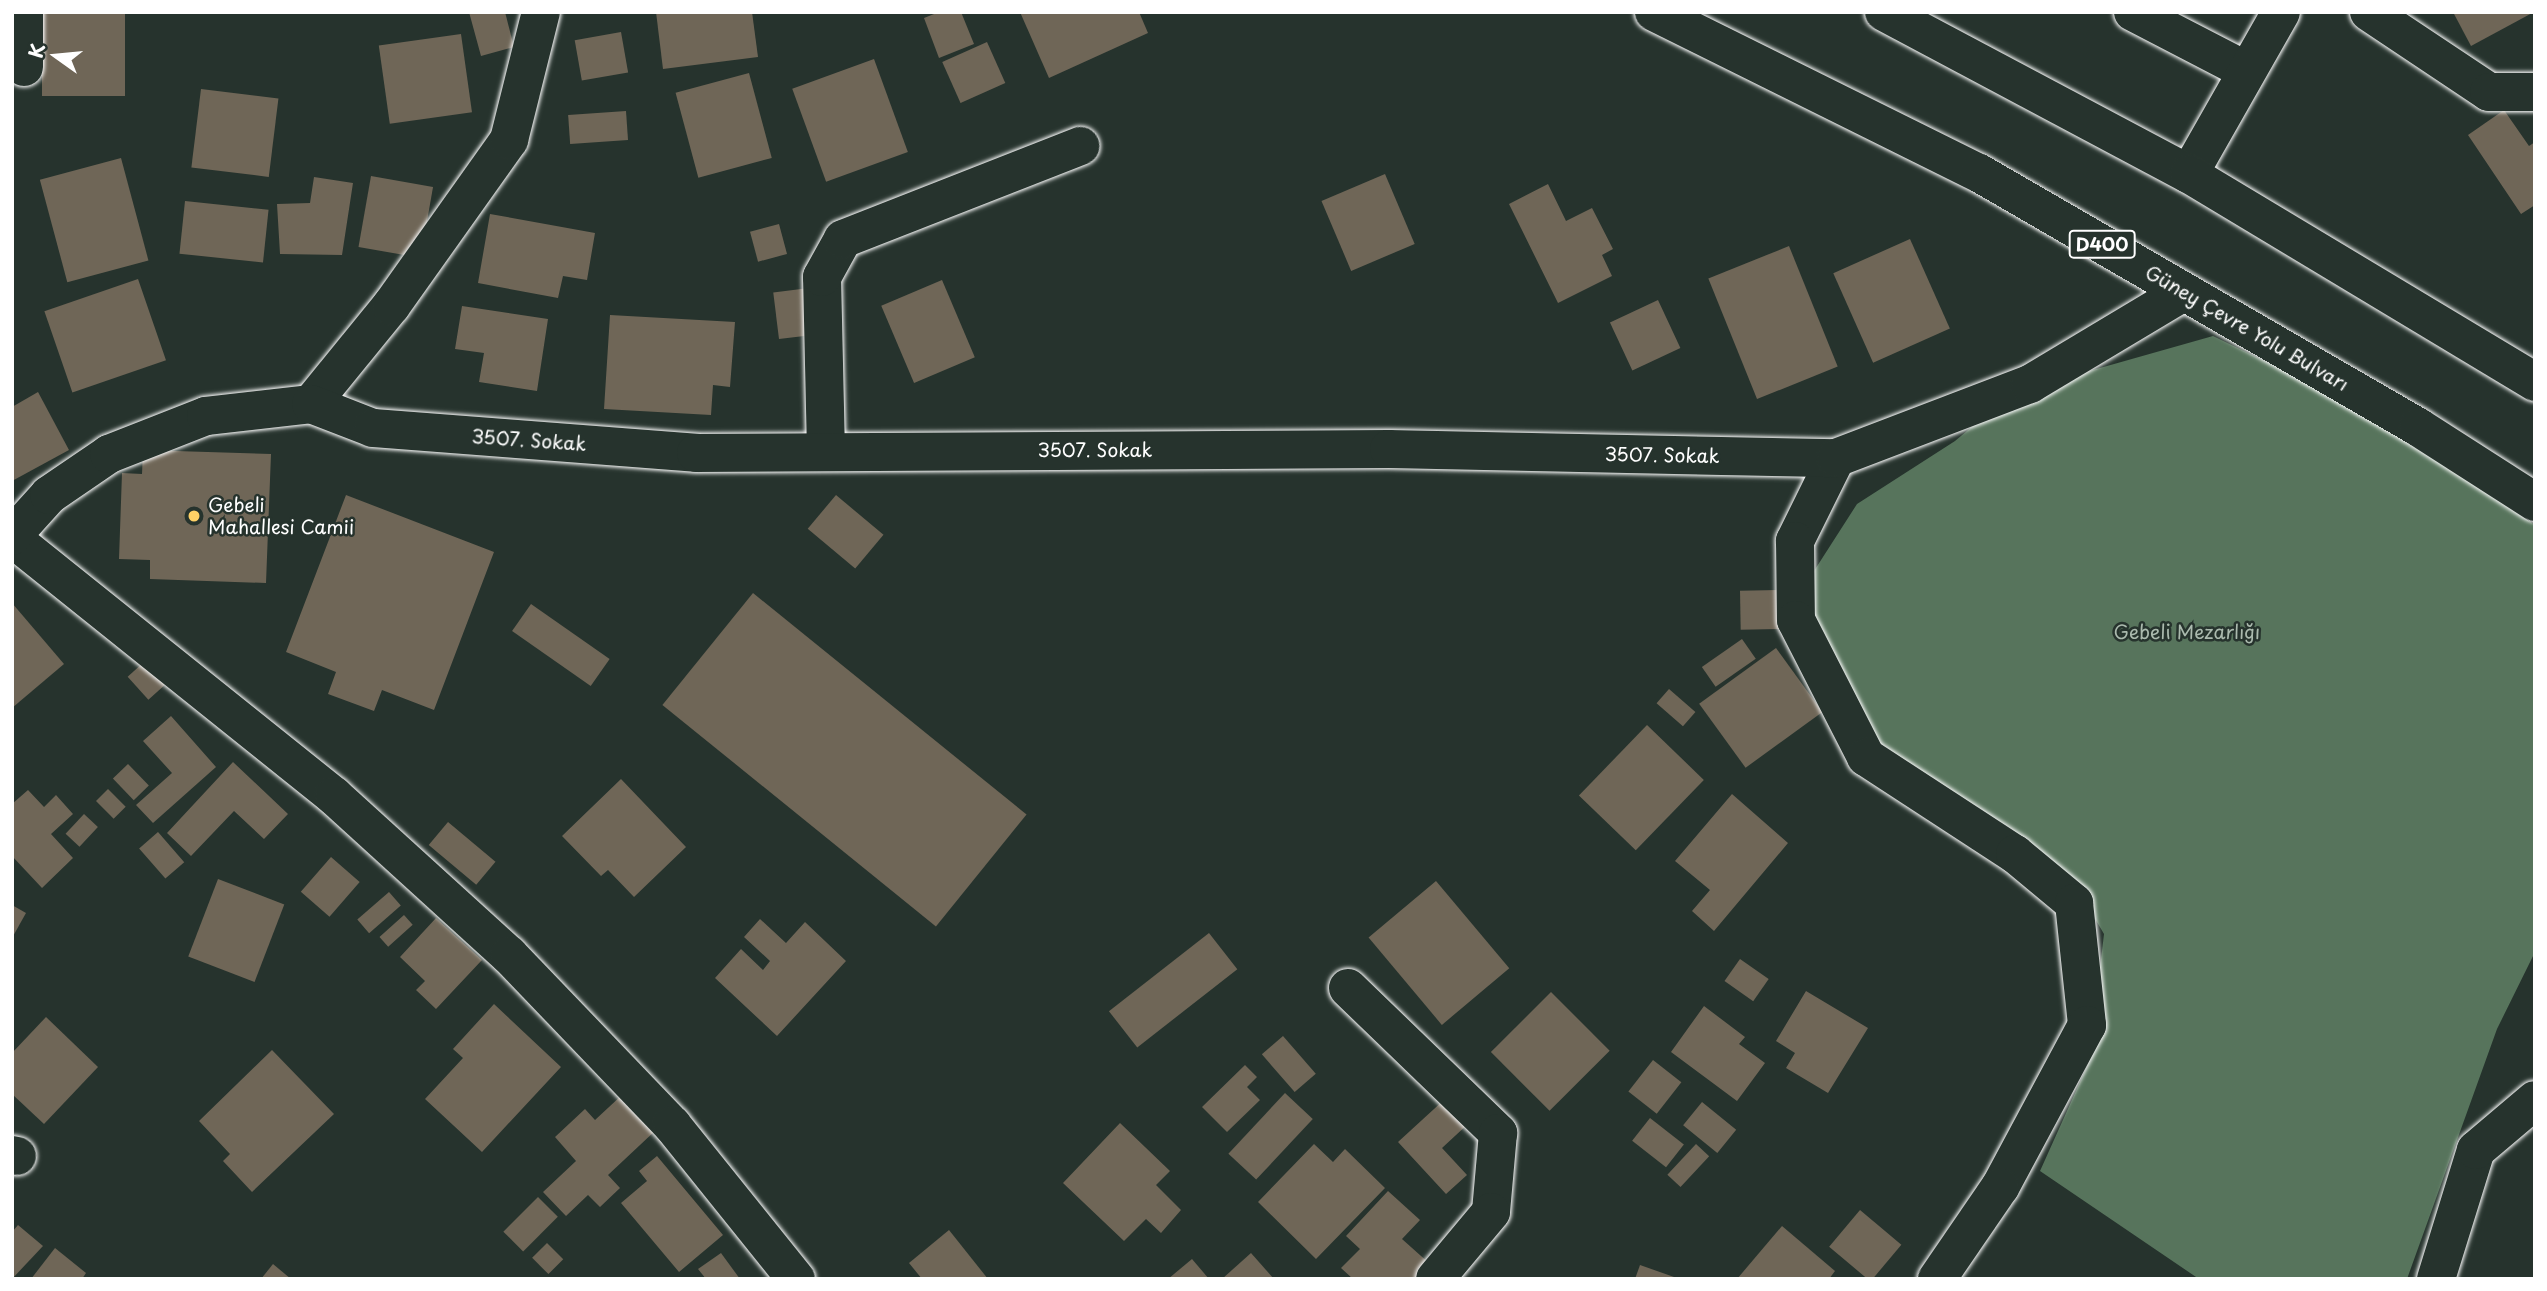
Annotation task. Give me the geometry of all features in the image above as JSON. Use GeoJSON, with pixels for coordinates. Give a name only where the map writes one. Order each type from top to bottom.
{"type":"FeatureCollection","features":[{"type":"Feature","properties":{"kind":"main road"},"geometry":{"type":"LineString","coordinates":[[24,12],[24,67]]}},
{"type":"Feature","properties":{"kind":"main road"},"geometry":{"type":"LineString","coordinates":[[312,404],[391,306],[509,140],[541,12]]}},
{"type":"Feature","properties":{"kind":"main road","name":"Güney Çevre Yolu Bulvarı"},"geometry":{"type":"LineString","coordinates":[[1654,12],[1979,173],[2535,502]]}},
{"type":"Feature","properties":{"kind":"main road"},"geometry":{"type":"LineString","coordinates":[[1884,12],[2189,174],[2535,382]]}},
{"type":"Feature","properties":{"kind":"main road"},"geometry":{"type":"LineString","coordinates":[[2133,12],[2247,71]]}},
{"type":"Feature","properties":{"kind":"main road"},"geometry":{"type":"LineString","coordinates":[[2189,174],[2281,12]]}},
{"type":"Feature","properties":{"kind":"main road"},"geometry":{"type":"LineString","coordinates":[[2369,12],[2489,92],[2535,92]]}},
{"type":"Feature","properties":{"kind":"main road"},"geometry":{"type":"LineString","coordinates":[[826,452],[822,277],[844,239],[1080,146]]}},
{"type":"Feature","properties":{"kind":"main road","name":"3507. Sokak"},"geometry":{"type":"LineString","coordinates":[[12,537],[49,495],[109,454],[206,416],[312,404],[373,428],[696,453],[1389,449],[1836,458],[2030,384],[2183,292]]}},
{"type":"Feature","properties":{"kind":"main road"},"geometry":{"type":"LineString","coordinates":[[1836,458],[1795,541],[1796,620],[1866,757],[2015,853],[2074,903],[2087,1025],[2000,1187],[1937,1279]]}},
{"type":"Feature","properties":{"kind":"main road"},"geometry":{"type":"LineString","coordinates":[[12,537],[334,796],[509,955],[672,1125],[796,1279]]}},
{"type":"Feature","properties":{"kind":"main road"},"geometry":{"type":"LineString","coordinates":[[1348,988],[1498,1133],[1491,1212],[1436,1279]]}},
{"type":"Feature","properties":{"kind":"main road"},"geometry":{"type":"LineString","coordinates":[[2436,1279],[2476,1150],[2535,1100]]}},
{"type":"Feature","properties":{"kind":"green space","name":"Gebeli Mezarlığı"},"geometry":{"type":"Polygon","coordinates":[[[2213,336],[2343,399],[2535,525],[2535,952],[2497,1029],[2407,1279],[2199,1279],[2040,1171],[2089,1062],[2104,934],[2077,888],[1932,805],[1806,666],[1814,571],[1857,504],[1955,441],[2012,393],[2213,336]]]}},
{"type":"Feature","properties":{"kind":"building"},"geometry":{"type":"Polygon","coordinates":[[[42,12],[125,12],[125,96],[42,96],[42,12]]]}},
{"type":"Feature","properties":{"kind":"building"},"geometry":{"type":"Polygon","coordinates":[[[469,12],[505,12],[514,47],[481,56],[469,12]]]}},
{"type":"Feature","properties":{"kind":"building"},"geometry":{"type":"Polygon","coordinates":[[[656,12],[752,12],[758,57],[663,69],[656,12]]]}},
{"type":"Feature","properties":{"kind":"building"},"geometry":{"type":"Polygon","coordinates":[[[939,12],[961,12],[974,44],[939,58],[924,18],[939,12]]]}},
{"type":"Feature","properties":{"kind":"building"},"geometry":{"type":"Polygon","coordinates":[[[1020,12],[1139,12],[1148,33],[1049,78],[1020,12]]]}},
{"type":"Feature","properties":{"kind":"building"},"geometry":{"type":"Polygon","coordinates":[[[2453,12],[2534,12],[2471,46],[2453,12]]]}},
{"type":"Feature","properties":{"kind":"building"},"geometry":{"type":"Polygon","coordinates":[[[621,32],[628,72],[582,81],[575,40],[621,32]]]}},
{"type":"Feature","properties":{"kind":"building"},"geometry":{"type":"Polygon","coordinates":[[[461,34],[472,112],[390,124],[379,46],[461,34]]]}},
{"type":"Feature","properties":{"kind":"building"},"geometry":{"type":"Polygon","coordinates":[[[987,42],[1005,83],[961,103],[942,62],[987,42]]]}},
{"type":"Feature","properties":{"kind":"building"},"geometry":{"type":"Polygon","coordinates":[[[874,59],[908,152],[826,182],[792,89],[874,59]]]}},
{"type":"Feature","properties":{"kind":"building"},"geometry":{"type":"Polygon","coordinates":[[[749,73],[772,158],[698,178],[676,93],[749,73]]]}},
{"type":"Feature","properties":{"kind":"building"},"geometry":{"type":"Polygon","coordinates":[[[201,89],[278,99],[269,177],[191,167],[201,89]]]}},
{"type":"Feature","properties":{"kind":"building"},"geometry":{"type":"Polygon","coordinates":[[[2504,110],[2529,146],[2535,142],[2535,205],[2521,214],[2468,135],[2504,110]]]}},
{"type":"Feature","properties":{"kind":"building"},"geometry":{"type":"Polygon","coordinates":[[[626,111],[628,140],[570,144],[568,115],[626,111]]]}},
{"type":"Feature","properties":{"kind":"building"},"geometry":{"type":"Polygon","coordinates":[[[121,158],[148,260],[67,282],[40,180],[121,158]]]}},
{"type":"Feature","properties":{"kind":"building"},"geometry":{"type":"Polygon","coordinates":[[[1385,174],[1415,244],[1351,271],[1321,201],[1385,174]]]}},
{"type":"Feature","properties":{"kind":"building"},"geometry":{"type":"Polygon","coordinates":[[[371,176],[433,187],[421,258],[358,247],[371,176]]]}},
{"type":"Feature","properties":{"kind":"building"},"geometry":{"type":"Polygon","coordinates":[[[314,177],[353,183],[342,255],[280,254],[277,204],[310,203],[314,177]]]}},
{"type":"Feature","properties":{"kind":"building"},"geometry":{"type":"Polygon","coordinates":[[[1548,184],[1566,221],[1592,208],[1613,249],[1602,255],[1612,276],[1558,303],[1509,204],[1548,184]]]}},
{"type":"Feature","properties":{"kind":"building"},"geometry":{"type":"Polygon","coordinates":[[[185,201],[269,210],[263,262],[179,254],[185,201]]]}},
{"type":"Feature","properties":{"kind":"building"},"geometry":{"type":"Polygon","coordinates":[[[490,214],[595,233],[587,280],[563,276],[558,298],[478,283],[490,214]]]}},
{"type":"Feature","properties":{"kind":"building"},"geometry":{"type":"Polygon","coordinates":[[[779,224],[787,254],[758,262],[750,232],[779,224]]]}},
{"type":"Feature","properties":{"kind":"building"},"geometry":{"type":"Polygon","coordinates":[[[1910,239],[1950,329],[1873,363],[1833,273],[1910,239]]]}},
{"type":"Feature","properties":{"kind":"building"},"geometry":{"type":"Polygon","coordinates":[[[1789,246],[1838,367],[1757,399],[1708,279],[1789,246]]]}},
{"type":"Feature","properties":{"kind":"building"},"geometry":{"type":"Polygon","coordinates":[[[138,279],[166,360],[72,393],[44,311],[138,279]]]}},
{"type":"Feature","properties":{"kind":"building"},"geometry":{"type":"Polygon","coordinates":[[[942,280],[975,357],[914,383],[881,306],[942,280]]]}},
{"type":"Feature","properties":{"kind":"building"},"geometry":{"type":"Polygon","coordinates":[[[809,288],[815,335],[779,339],[773,292],[809,288]]]}},
{"type":"Feature","properties":{"kind":"building"},"geometry":{"type":"Polygon","coordinates":[[[1658,300],[1680,348],[1632,370],[1610,322],[1658,300]]]}},
{"type":"Feature","properties":{"kind":"building"},"geometry":{"type":"Polygon","coordinates":[[[462,306],[548,319],[537,391],[479,382],[484,353],[455,349],[462,306]]]}},
{"type":"Feature","properties":{"kind":"building"},"geometry":{"type":"Polygon","coordinates":[[[610,315],[735,322],[730,387],[713,385],[711,415],[604,409],[610,315]]]}},
{"type":"Feature","properties":{"kind":"building"},"geometry":{"type":"Polygon","coordinates":[[[38,392],[69,450],[12,481],[12,407],[38,392]]]}},
{"type":"Feature","properties":{"kind":"building","name":"Gebeli Mahallesi Camii"},"geometry":{"type":"Polygon","coordinates":[[[143,450],[271,454],[266,583],[150,579],[150,560],[119,559],[122,473],[142,474],[143,450]]]}},
{"type":"Feature","properties":{"kind":"building"},"geometry":{"type":"Polygon","coordinates":[[[346,495],[494,552],[434,710],[382,690],[374,711],[328,694],[336,672],[286,652],[346,495]]]}},
{"type":"Feature","properties":{"kind":"building"},"geometry":{"type":"Polygon","coordinates":[[[836,495],[883,535],[855,569],[808,529],[836,495]]]}},
{"type":"Feature","properties":{"kind":"building"},"geometry":{"type":"Polygon","coordinates":[[[1778,590],[1779,629],[1741,630],[1740,591],[1778,590]]]}},
{"type":"Feature","properties":{"kind":"building"},"geometry":{"type":"Polygon","coordinates":[[[753,593],[1027,815],[936,926],[662,705],[753,593]]]}},
{"type":"Feature","properties":{"kind":"building"},"geometry":{"type":"Polygon","coordinates":[[[12,603],[64,664],[12,708],[12,603]]]}},
{"type":"Feature","properties":{"kind":"building"},"geometry":{"type":"Polygon","coordinates":[[[531,604],[610,659],[591,686],[512,631],[531,604]]]}},
{"type":"Feature","properties":{"kind":"building"},"geometry":{"type":"Polygon","coordinates":[[[1742,639],[1756,659],[1716,687],[1702,667],[1742,639]]]}},
{"type":"Feature","properties":{"kind":"building"},"geometry":{"type":"Polygon","coordinates":[[[1776,648],[1822,712],[1746,768],[1699,704],[1776,648]]]}},
{"type":"Feature","properties":{"kind":"building"},"geometry":{"type":"Polygon","coordinates":[[[144,662],[165,685],[148,700],[128,677],[144,662]]]}},
{"type":"Feature","properties":{"kind":"building"},"geometry":{"type":"Polygon","coordinates":[[[1669,689],[1695,712],[1683,726],[1657,703],[1669,689]]]}},
{"type":"Feature","properties":{"kind":"building"},"geometry":{"type":"Polygon","coordinates":[[[171,716],[216,767],[153,823],[136,805],[172,773],[143,741],[171,716]]]}},
{"type":"Feature","properties":{"kind":"building"},"geometry":{"type":"Polygon","coordinates":[[[1647,725],[1704,780],[1636,850],[1579,795],[1647,725]]]}},
{"type":"Feature","properties":{"kind":"building"},"geometry":{"type":"Polygon","coordinates":[[[233,762],[288,814],[264,839],[234,811],[191,856],[167,833],[233,762]]]}},
{"type":"Feature","properties":{"kind":"building"},"geometry":{"type":"Polygon","coordinates":[[[128,764],[149,786],[134,800],[113,779],[128,764]]]}},
{"type":"Feature","properties":{"kind":"building"},"geometry":{"type":"Polygon","coordinates":[[[621,779],[686,847],[634,897],[608,870],[601,876],[562,836],[621,779]]]}},
{"type":"Feature","properties":{"kind":"building"},"geometry":{"type":"Polygon","coordinates":[[[108,789],[126,807],[114,819],[96,801],[108,789]]]}},
{"type":"Feature","properties":{"kind":"building"},"geometry":{"type":"Polygon","coordinates":[[[28,790],[44,807],[56,795],[73,814],[51,834],[73,858],[42,888],[12,856],[12,804],[28,790]]]}},
{"type":"Feature","properties":{"kind":"building"},"geometry":{"type":"Polygon","coordinates":[[[1732,794],[1788,843],[1714,931],[1692,911],[1710,890],[1675,861],[1732,794]]]}},
{"type":"Feature","properties":{"kind":"building"},"geometry":{"type":"Polygon","coordinates":[[[84,814],[98,827],[79,847],[66,834],[84,814]]]}},
{"type":"Feature","properties":{"kind":"building"},"geometry":{"type":"Polygon","coordinates":[[[448,822],[495,862],[476,885],[429,845],[448,822]]]}},
{"type":"Feature","properties":{"kind":"building"},"geometry":{"type":"Polygon","coordinates":[[[158,832],[184,862],[165,879],[139,848],[158,832]]]}},
{"type":"Feature","properties":{"kind":"building"},"geometry":{"type":"Polygon","coordinates":[[[331,857],[360,882],[330,917],[301,892],[331,857]]]}},
{"type":"Feature","properties":{"kind":"building"},"geometry":{"type":"Polygon","coordinates":[[[218,879],[284,904],[255,982],[188,956],[218,879]]]}},
{"type":"Feature","properties":{"kind":"building"},"geometry":{"type":"Polygon","coordinates":[[[1436,881],[1509,968],[1442,1025],[1369,938],[1436,881]]]}},
{"type":"Feature","properties":{"kind":"building"},"geometry":{"type":"Polygon","coordinates":[[[389,892],[401,906],[369,933],[357,920],[389,892]]]}},
{"type":"Feature","properties":{"kind":"building"},"geometry":{"type":"Polygon","coordinates":[[[12,905],[26,913],[12,938],[12,905]]]}},
{"type":"Feature","properties":{"kind":"building"},"geometry":{"type":"Polygon","coordinates":[[[404,915],[413,925],[388,947],[379,937],[404,915]]]}},
{"type":"Feature","properties":{"kind":"building"},"geometry":{"type":"Polygon","coordinates":[[[436,918],[482,960],[436,1009],[416,990],[425,981],[400,957],[436,918]]]}},
{"type":"Feature","properties":{"kind":"building"},"geometry":{"type":"Polygon","coordinates":[[[760,919],[786,943],[805,922],[846,961],[777,1036],[715,978],[741,949],[763,970],[770,961],[744,937],[760,919]]]}},
{"type":"Feature","properties":{"kind":"building"},"geometry":{"type":"Polygon","coordinates":[[[1209,933],[1237,969],[1137,1047],[1109,1011],[1209,933]]]}},
{"type":"Feature","properties":{"kind":"building"},"geometry":{"type":"Polygon","coordinates":[[[1740,959],[1769,979],[1753,1001],[1725,981],[1740,959]]]}},
{"type":"Feature","properties":{"kind":"building"},"geometry":{"type":"Polygon","coordinates":[[[1806,991],[1868,1028],[1828,1093],[1786,1068],[1795,1053],[1776,1041],[1806,991]]]}},
{"type":"Feature","properties":{"kind":"building"},"geometry":{"type":"Polygon","coordinates":[[[1551,992],[1610,1051],[1550,1111],[1491,1052],[1551,992]]]}},
{"type":"Feature","properties":{"kind":"building"},"geometry":{"type":"Polygon","coordinates":[[[494,1004],[561,1067],[482,1152],[425,1099],[463,1058],[453,1049],[494,1004]]]}},
{"type":"Feature","properties":{"kind":"building"},"geometry":{"type":"Polygon","coordinates":[[[1704,1006],[1745,1037],[1739,1044],[1765,1063],[1737,1101],[1671,1052],[1704,1006]]]}},
{"type":"Feature","properties":{"kind":"building"},"geometry":{"type":"Polygon","coordinates":[[[46,1017],[98,1067],[44,1124],[12,1094],[12,1053],[46,1017]]]}},
{"type":"Feature","properties":{"kind":"building"},"geometry":{"type":"Polygon","coordinates":[[[1283,1036],[1316,1074],[1295,1092],[1262,1054],[1283,1036]]]}},
{"type":"Feature","properties":{"kind":"building"},"geometry":{"type":"Polygon","coordinates":[[[272,1050],[334,1114],[252,1192],[223,1161],[230,1154],[199,1121],[272,1050]]]}},
{"type":"Feature","properties":{"kind":"building"},"geometry":{"type":"Polygon","coordinates":[[[1653,1060],[1681,1082],[1657,1114],[1628,1092],[1653,1060]]]}},
{"type":"Feature","properties":{"kind":"building"},"geometry":{"type":"Polygon","coordinates":[[[1245,1065],[1257,1077],[1247,1087],[1260,1100],[1227,1132],[1202,1107],[1245,1065]]]}},
{"type":"Feature","properties":{"kind":"building"},"geometry":{"type":"Polygon","coordinates":[[[1285,1093],[1313,1119],[1256,1180],[1228,1154],[1285,1093]]]}},
{"type":"Feature","properties":{"kind":"building"},"geometry":{"type":"Polygon","coordinates":[[[623,1094],[656,1130],[608,1175],[620,1188],[600,1207],[588,1195],[566,1216],[543,1192],[576,1161],[555,1137],[585,1109],[595,1120],[623,1094]]]}},
{"type":"Feature","properties":{"kind":"building"},"geometry":{"type":"Polygon","coordinates":[[[1446,1098],[1469,1123],[1442,1148],[1467,1175],[1446,1194],[1398,1142],[1446,1098]]]}},
{"type":"Feature","properties":{"kind":"building"},"geometry":{"type":"Polygon","coordinates":[[[1702,1102],[1736,1130],[1717,1153],[1683,1125],[1702,1102]]]}},
{"type":"Feature","properties":{"kind":"building"},"geometry":{"type":"Polygon","coordinates":[[[1650,1118],[1684,1144],[1666,1167],[1632,1141],[1650,1118]]]}},
{"type":"Feature","properties":{"kind":"building"},"geometry":{"type":"Polygon","coordinates":[[[1120,1123],[1170,1171],[1156,1185],[1181,1210],[1161,1233],[1146,1219],[1124,1241],[1063,1183],[1120,1123]]]}},
{"type":"Feature","properties":{"kind":"building"},"geometry":{"type":"Polygon","coordinates":[[[1314,1144],[1333,1162],[1345,1149],[1385,1188],[1316,1259],[1258,1202],[1314,1144]]]}},
{"type":"Feature","properties":{"kind":"building"},"geometry":{"type":"Polygon","coordinates":[[[1696,1144],[1709,1156],[1681,1187],[1667,1175],[1696,1144]]]}},
{"type":"Feature","properties":{"kind":"building"},"geometry":{"type":"Polygon","coordinates":[[[657,1156],[723,1235],[679,1272],[621,1203],[647,1181],[639,1171],[657,1156]]]}},
{"type":"Feature","properties":{"kind":"building"},"geometry":{"type":"Polygon","coordinates":[[[1388,1191],[1420,1220],[1402,1239],[1430,1264],[1416,1279],[1353,1279],[1341,1268],[1360,1249],[1346,1236],[1388,1191]]]}},
{"type":"Feature","properties":{"kind":"building"},"geometry":{"type":"Polygon","coordinates":[[[538,1197],[558,1217],[523,1251],[503,1232],[538,1197]]]}},
{"type":"Feature","properties":{"kind":"building"},"geometry":{"type":"Polygon","coordinates":[[[1860,1210],[1901,1245],[1873,1279],[1868,1279],[1829,1247],[1860,1210]]]}},
{"type":"Feature","properties":{"kind":"building"},"geometry":{"type":"Polygon","coordinates":[[[18,1225],[43,1246],[12,1279],[12,1232],[18,1225]]]}},
{"type":"Feature","properties":{"kind":"building"},"geometry":{"type":"Polygon","coordinates":[[[1782,1226],[1835,1271],[1829,1279],[1737,1279],[1782,1226]]]}},
{"type":"Feature","properties":{"kind":"building"},"geometry":{"type":"Polygon","coordinates":[[[949,1230],[988,1279],[922,1279],[909,1263],[949,1230]]]}},
{"type":"Feature","properties":{"kind":"building"},"geometry":{"type":"Polygon","coordinates":[[[547,1243],[563,1259],[548,1274],[532,1258],[547,1243]]]}},
{"type":"Feature","properties":{"kind":"building"},"geometry":{"type":"Polygon","coordinates":[[[55,1248],[86,1273],[82,1279],[31,1279],[55,1248]]]}},
{"type":"Feature","properties":{"kind":"building"},"geometry":{"type":"Polygon","coordinates":[[[721,1253],[740,1279],[706,1279],[698,1269],[721,1253]]]}},
{"type":"Feature","properties":{"kind":"building"},"geometry":{"type":"Polygon","coordinates":[[[1251,1253],[1274,1279],[1222,1279],[1251,1253]]]}},
{"type":"Feature","properties":{"kind":"building"},"geometry":{"type":"Polygon","coordinates":[[[1192,1259],[1209,1279],[1168,1279],[1192,1259]]]}},
{"type":"Feature","properties":{"kind":"building"},"geometry":{"type":"Polygon","coordinates":[[[273,1264],[291,1279],[261,1279],[273,1264]]]}},
{"type":"Feature","properties":{"kind":"building"},"geometry":{"type":"Polygon","coordinates":[[[1640,1265],[1674,1277],[1635,1279],[1640,1265]]]}},
{"type":"Feature","properties":{"kind":"place","name":"Gebeli Mahallesi Camii"},"geometry":{"type":"Point","coordinates":[194,516]}}]}
